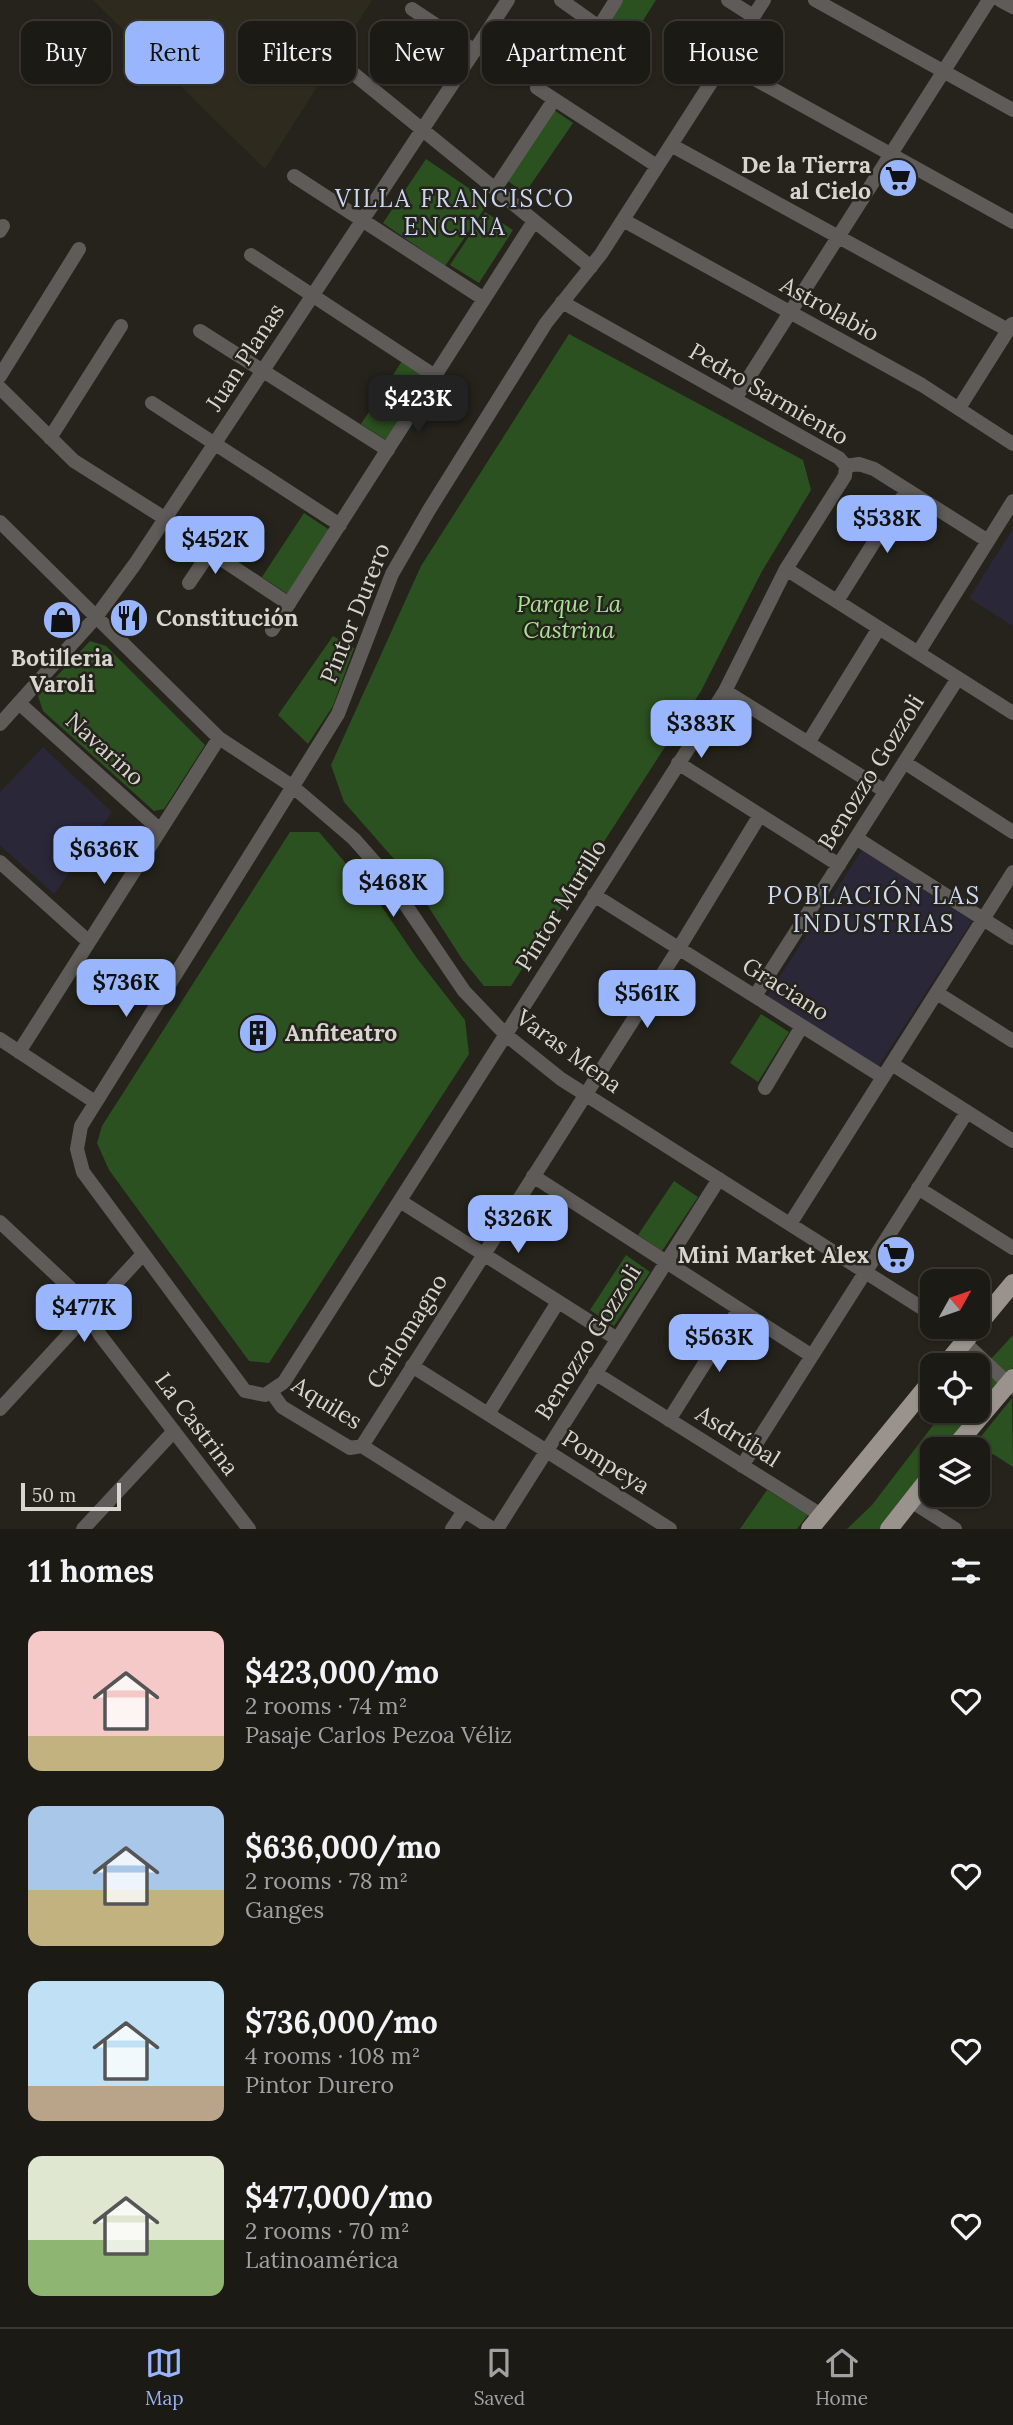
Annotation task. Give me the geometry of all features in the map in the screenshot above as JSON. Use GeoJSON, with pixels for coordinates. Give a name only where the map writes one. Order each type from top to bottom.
{"type":"FeatureCollection","features":[{"type":"Feature","properties":{"kind":"main road"},"geometry":{"type":"LineString","coordinates":[[956,1353],[1013,1283]]}},
{"type":"Feature","properties":{"kind":"main road"},"geometry":{"type":"LineString","coordinates":[[964,1437],[1012,1383]]}},
{"type":"Feature","properties":{"kind":"main road"},"geometry":{"type":"LineString","coordinates":[[815,1522],[920,1395]]}},
{"type":"Feature","properties":{"kind":"main road"},"geometry":{"type":"LineString","coordinates":[[889,1529],[920,1490]]}},
{"type":"Feature","properties":{"kind":"street","name":"Juan Planas"},"geometry":{"type":"LineString","coordinates":[[0,724],[96,617],[166,519],[508,0]]}},
{"type":"Feature","properties":{"kind":"street"},"geometry":{"type":"LineString","coordinates":[[561,0],[591,21]]}},
{"type":"Feature","properties":{"kind":"street"},"geometry":{"type":"LineString","coordinates":[[603,21],[616,0]]}},
{"type":"Feature","properties":{"kind":"street"},"geometry":{"type":"LineString","coordinates":[[727,0],[747,13]]}},
{"type":"Feature","properties":{"kind":"street","name":"Pintor Durero"},"geometry":{"type":"LineString","coordinates":[[743,21],[747,13],[764,0]]}},
{"type":"Feature","properties":{"kind":"street"},"geometry":{"type":"LineString","coordinates":[[815,0],[1013,110]]}},
{"type":"Feature","properties":{"kind":"street"},"geometry":{"type":"LineString","coordinates":[[735,399],[989,0]]}},
{"type":"Feature","properties":{"kind":"street"},"geometry":{"type":"LineString","coordinates":[[1000,0],[1013,7]]}},
{"type":"Feature","properties":{"kind":"street"},"geometry":{"type":"LineString","coordinates":[[412,9],[475,51]]}},
{"type":"Feature","properties":{"kind":"street"},"geometry":{"type":"LineString","coordinates":[[356,76],[592,267]]}},
{"type":"Feature","properties":{"kind":"street","name":"Pintor Durero"},"geometry":{"type":"LineString","coordinates":[[143,1254],[80,1165],[78,1133],[344,702],[378,606],[400,558],[562,302],[592,267],[710,84]]}},
{"type":"Feature","properties":{"kind":"street"},"geometry":{"type":"LineString","coordinates":[[764,84],[1013,222]]}},
{"type":"Feature","properties":{"kind":"street"},"geometry":{"type":"LineString","coordinates":[[537,88],[657,166]]}},
{"type":"Feature","properties":{"kind":"street"},"geometry":{"type":"LineString","coordinates":[[495,189],[554,100]]}},
{"type":"Feature","properties":{"kind":"street"},"geometry":{"type":"LineString","coordinates":[[671,145],[838,237],[1011,326],[959,408]]}},
{"type":"Feature","properties":{"kind":"street"},"geometry":{"type":"LineString","coordinates":[[294,176],[484,299]]}},
{"type":"Feature","properties":{"kind":"street","name":"Astrolabio"},"geometry":{"type":"LineString","coordinates":[[623,220],[959,408],[1013,444]]}},
{"type":"Feature","properties":{"kind":"street"},"geometry":{"type":"LineString","coordinates":[[272,631],[534,221]]}},
{"type":"Feature","properties":{"kind":"street"},"geometry":{"type":"LineString","coordinates":[[0,376],[79,249]]}},
{"type":"Feature","properties":{"kind":"street"},"geometry":{"type":"LineString","coordinates":[[251,255],[435,376]]}},
{"type":"Feature","properties":{"kind":"street","name":"Pedro Sarmiento"},"geometry":{"type":"LineString","coordinates":[[562,302],[839,458],[846,466],[869,466],[988,541]]}},
{"type":"Feature","properties":{"kind":"street"},"geometry":{"type":"LineString","coordinates":[[50,438],[121,326]]}},
{"type":"Feature","properties":{"kind":"street"},"geometry":{"type":"LineString","coordinates":[[200,331],[388,450]]}},
{"type":"Feature","properties":{"kind":"street"},"geometry":{"type":"LineString","coordinates":[[0,388],[89,472],[166,519],[210,552],[289,604]]}},
{"type":"Feature","properties":{"kind":"street"},"geometry":{"type":"LineString","coordinates":[[152,404],[340,525]]}},
{"type":"Feature","properties":{"kind":"street","name":"Pintor Murillo"},"geometry":{"type":"LineString","coordinates":[[272,1393],[284,1382],[725,691],[786,569],[845,476],[846,466]]}},
{"type":"Feature","properties":{"kind":"street"},"geometry":{"type":"LineString","coordinates":[[837,601],[907,490]]}},
{"type":"Feature","properties":{"kind":"street"},"geometry":{"type":"LineString","coordinates":[[918,653],[1013,501]]}},
{"type":"Feature","properties":{"kind":"street","name":"Varas Mena"},"geometry":{"type":"LineString","coordinates":[[0,522],[219,738],[292,786],[334,820],[373,859],[449,972],[506,1035],[585,1094],[920,1307]]}},
{"type":"Feature","properties":{"kind":"street"},"geometry":{"type":"LineString","coordinates":[[189,583],[210,552]]}},
{"type":"Feature","properties":{"kind":"street"},"geometry":{"type":"LineString","coordinates":[[786,569],[958,678],[1011,707]]}},
{"type":"Feature","properties":{"kind":"street"},"geometry":{"type":"LineString","coordinates":[[808,743],[879,628]]}},
{"type":"Feature","properties":{"kind":"street","name":"Benozzo Gozzoli"},"geometry":{"type":"LineString","coordinates":[[755,996],[958,678]]}},
{"type":"Feature","properties":{"kind":"street"},"geometry":{"type":"LineString","coordinates":[[725,691],[886,791]]}},
{"type":"Feature","properties":{"kind":"street","name":"Navarino"},"geometry":{"type":"LineString","coordinates":[[19,703],[160,830]]}},
{"type":"Feature","properties":{"kind":"street"},"geometry":{"type":"LineString","coordinates":[[19,1052],[219,738]]}},
{"type":"Feature","properties":{"kind":"street"},"geometry":{"type":"LineString","coordinates":[[904,762],[1013,832]]}},
{"type":"Feature","properties":{"kind":"street"},"geometry":{"type":"LineString","coordinates":[[678,763],[839,865]]}},
{"type":"Feature","properties":{"kind":"street","name":"Carlomagno"},"geometry":{"type":"LineString","coordinates":[[362,1446],[679,948],[760,815]]}},
{"type":"Feature","properties":{"kind":"street"},"geometry":{"type":"LineString","coordinates":[[856,838],[1013,938]]}},
{"type":"Feature","properties":{"kind":"street"},"geometry":{"type":"LineString","coordinates":[[0,862],[89,942]]}},
{"type":"Feature","properties":{"kind":"street"},"geometry":{"type":"LineString","coordinates":[[790,1224],[1013,872]]}},
{"type":"Feature","properties":{"kind":"street","name":"Graciano"},"geometry":{"type":"LineString","coordinates":[[594,895],[883,1077]]}},
{"type":"Feature","properties":{"kind":"street"},"geometry":{"type":"LineString","coordinates":[[937,993],[1013,1041]]}},
{"type":"Feature","properties":{"kind":"street"},"geometry":{"type":"LineString","coordinates":[[765,1088],[802,1026]]}},
{"type":"Feature","properties":{"kind":"street"},"geometry":{"type":"LineString","coordinates":[[0,1038],[95,1102]]}},
{"type":"Feature","properties":{"kind":"street"},"geometry":{"type":"LineString","coordinates":[[892,1064],[967,1112],[1011,1136]]}},
{"type":"Feature","properties":{"kind":"street"},"geometry":{"type":"LineString","coordinates":[[742,1466],[967,1112]]}},
{"type":"Feature","properties":{"kind":"street"},"geometry":{"type":"LineString","coordinates":[[533,1176],[812,1356]]}},
{"type":"Feature","properties":{"kind":"street","name":"Benozzo Gozzoli"},"geometry":{"type":"LineString","coordinates":[[495,1529],[719,1179]]}},
{"type":"Feature","properties":{"kind":"street"},"geometry":{"type":"LineString","coordinates":[[918,1188],[1013,1248]]}},
{"type":"Feature","properties":{"kind":"street"},"geometry":{"type":"LineString","coordinates":[[400,1201],[617,1339]]}},
{"type":"Feature","properties":{"kind":"street","name":"La Castrina"},"geometry":{"type":"LineString","coordinates":[[0,1222],[77,1293],[100,1335],[249,1529]]}},
{"type":"Feature","properties":{"kind":"street"},"geometry":{"type":"LineString","coordinates":[[0,1409],[143,1254]]}},
{"type":"Feature","properties":{"kind":"street","name":"Aquiles"},"geometry":{"type":"LineString","coordinates":[[143,1254],[240,1387],[258,1395],[272,1393],[282,1408],[350,1448],[362,1446],[495,1529]]}},
{"type":"Feature","properties":{"kind":"street"},"geometry":{"type":"LineString","coordinates":[[488,1414],[558,1301]]}},
{"type":"Feature","properties":{"kind":"street"},"geometry":{"type":"LineString","coordinates":[[669,1420],[739,1309]]}},
{"type":"Feature","properties":{"kind":"street"},"geometry":{"type":"LineString","coordinates":[[961,1339],[1012,1383]]}},
{"type":"Feature","properties":{"kind":"street","name":"Pompeya"},"geometry":{"type":"LineString","coordinates":[[412,1366],[670,1529]]}},
{"type":"Feature","properties":{"kind":"street","name":"Asdrúbal"},"geometry":{"type":"LineString","coordinates":[[595,1373],[742,1466],[815,1522]]}},
{"type":"Feature","properties":{"kind":"street"},"geometry":{"type":"LineString","coordinates":[[83,1529],[174,1431]]}},
{"type":"Feature","properties":{"kind":"street"},"geometry":{"type":"LineString","coordinates":[[911,1501],[954,1529]]}},
{"type":"Feature","properties":{"kind":"street"},"geometry":{"type":"LineString","coordinates":[[452,1529],[464,1511]]}},
{"type":"Feature","properties":{"kind":"shaded area"},"geometry":{"type":"Polygon","coordinates":[[[93,0],[372,0],[356,25],[356,21],[238,21],[238,84],[319,84],[265,169],[178,84],[224,84],[224,21],[125,21],[125,31],[93,0]]]}},
{"type":"Feature","properties":{"kind":"shaded area"},"geometry":{"type":"Polygon","coordinates":[[[1013,529],[1013,626],[969,598],[1013,529]]]}},
{"type":"Feature","properties":{"kind":"shaded area"},"geometry":{"type":"Polygon","coordinates":[[[43,747],[112,812],[54,894],[0,845],[0,792],[43,747]]]}},
{"type":"Feature","properties":{"kind":"shaded area"},"geometry":{"type":"Polygon","coordinates":[[[862,850],[972,921],[876,1070],[766,998],[862,850]]]}},
{"type":"Feature","properties":{"kind":"green space"},"geometry":{"type":"Polygon","coordinates":[[[621,0],[656,0],[643,21],[608,21],[621,0]]]}},
{"type":"Feature","properties":{"kind":"green space"},"geometry":{"type":"Polygon","coordinates":[[[554,110],[573,123],[525,193],[506,180],[554,110]]]}},
{"type":"Feature","properties":{"kind":"green space"},"geometry":{"type":"Polygon","coordinates":[[[426,159],[489,202],[445,266],[383,223],[426,159]]]}},
{"type":"Feature","properties":{"kind":"green space"},"geometry":{"type":"Polygon","coordinates":[[[485,212],[513,230],[479,283],[450,265],[485,212]]]}},
{"type":"Feature","properties":{"kind":"green space","name":"Parque La Castrina"},"geometry":{"type":"Polygon","coordinates":[[[569,334],[803,460],[811,490],[761,573],[701,691],[511,986],[484,986],[462,959],[408,875],[344,802],[331,765],[421,566],[569,334]]]}},
{"type":"Feature","properties":{"kind":"green space"},"geometry":{"type":"Polygon","coordinates":[[[402,361],[427,377],[386,440],[361,424],[402,361]]]}},
{"type":"Feature","properties":{"kind":"green space"},"geometry":{"type":"Polygon","coordinates":[[[304,513],[331,531],[289,595],[262,577],[304,513]]]}},
{"type":"Feature","properties":{"kind":"green space"},"geometry":{"type":"Polygon","coordinates":[[[333,636],[354,648],[333,706],[308,744],[278,715],[333,636]]]}},
{"type":"Feature","properties":{"kind":"green space"},"geometry":{"type":"Polygon","coordinates":[[[90,641],[106,646],[205,745],[164,809],[154,811],[43,711],[38,696],[90,641]]]}},
{"type":"Feature","properties":{"kind":"green space"},"geometry":{"type":"Polygon","coordinates":[[[290,832],[319,832],[378,901],[416,957],[465,1020],[469,1054],[269,1363],[249,1361],[109,1170],[97,1143],[102,1126],[290,832]]]}},
{"type":"Feature","properties":{"kind":"green space"},"geometry":{"type":"Polygon","coordinates":[[[761,1014],[789,1032],[758,1082],[730,1063],[761,1014]]]}},
{"type":"Feature","properties":{"kind":"green space"},"geometry":{"type":"Polygon","coordinates":[[[674,1181],[698,1197],[662,1251],[638,1235],[674,1181]]]}},
{"type":"Feature","properties":{"kind":"green space"},"geometry":{"type":"Polygon","coordinates":[[[626,1255],[650,1272],[614,1326],[590,1310],[626,1255]]]}},
{"type":"Feature","properties":{"kind":"green space"},"geometry":{"type":"Polygon","coordinates":[[[1013,1335],[1013,1367],[990,1395],[990,1360],[1013,1335]]]}},
{"type":"Feature","properties":{"kind":"green space"},"geometry":{"type":"Polygon","coordinates":[[[1012,1398],[1013,1467],[993,1454],[990,1458],[990,1437],[981,1437],[1012,1398]]]}},
{"type":"Feature","properties":{"kind":"green space"},"geometry":{"type":"Polygon","coordinates":[[[935,1423],[967,1423],[956,1437],[924,1437],[935,1423]]]}},
{"type":"Feature","properties":{"kind":"green space"},"geometry":{"type":"Polygon","coordinates":[[[920,1442],[920,1481],[880,1529],[847,1529],[872,1505],[920,1442]]]}},
{"type":"Feature","properties":{"kind":"green space"},"geometry":{"type":"Polygon","coordinates":[[[767,1490],[808,1515],[797,1529],[740,1529],[767,1490]]]}},
{"type":"Feature","properties":{"kind":"place","name":"De la Tierra al Cielo"},"geometry":{"type":"Point","coordinates":[898,178]}},
{"type":"Feature","properties":{"kind":"place","name":"Constitución"},"geometry":{"type":"Point","coordinates":[129,618]}},
{"type":"Feature","properties":{"kind":"place","name":"Botilleria Varoli"},"geometry":{"type":"Point","coordinates":[62,620]}},
{"type":"Feature","properties":{"kind":"place","name":"Anfiteatro"},"geometry":{"type":"Point","coordinates":[258,1033]}},
{"type":"Feature","properties":{"kind":"place","name":"Mini Market Alex"},"geometry":{"type":"Point","coordinates":[896,1255]}},
{"type":"Feature","properties":{"kind":"district","name":"VILLA FRANCISCO ENCINA"},"geometry":{"type":"Point","coordinates":[455,213]}},
{"type":"Feature","properties":{"kind":"district","name":"POBLACIÓN LAS INDUSTRIAS"},"geometry":{"type":"Point","coordinates":[874,910]}}]}
